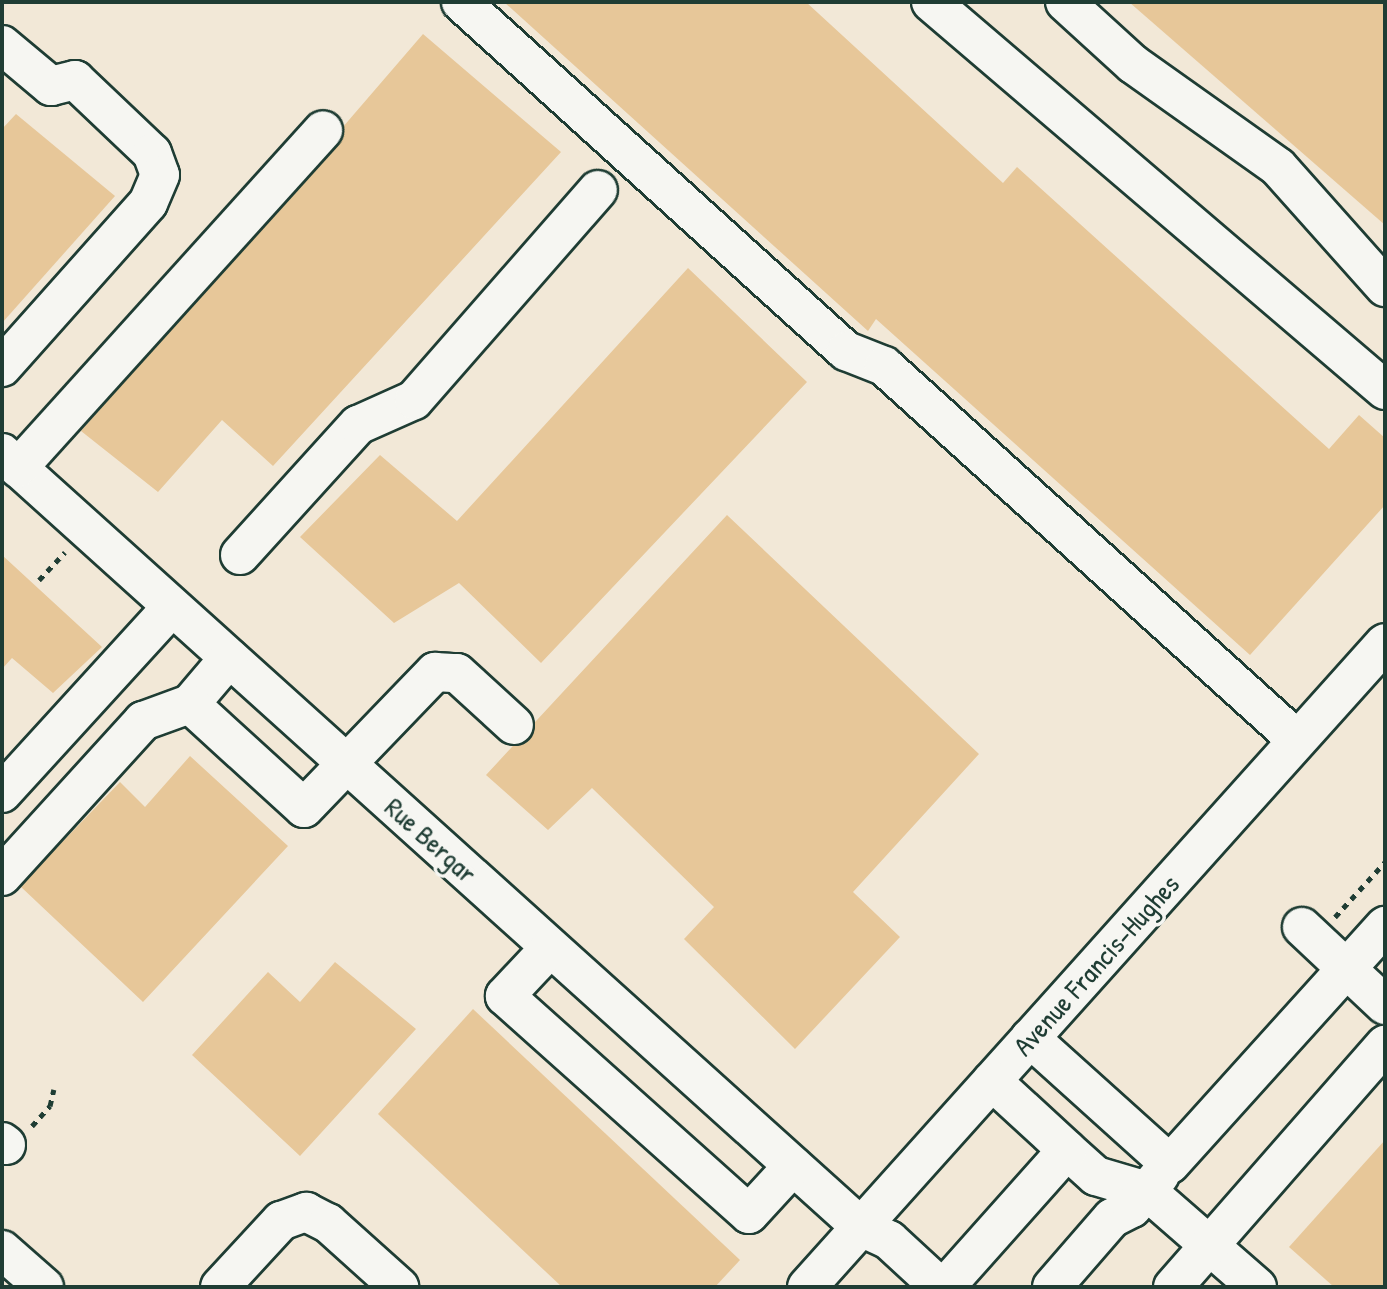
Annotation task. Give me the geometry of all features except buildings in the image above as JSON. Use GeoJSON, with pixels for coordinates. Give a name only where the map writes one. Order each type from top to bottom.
{"type":"FeatureCollection","features":[{"type":"Feature","properties":{"kind":"street"},"geometry":{"type":"LineString","coordinates":[[461,2],[846,351],[884,366],[1297,740]]}},
{"type":"Feature","properties":{"kind":"street"},"geometry":{"type":"LineString","coordinates":[[931,2],[1385,390]]}},
{"type":"Feature","properties":{"kind":"street"},"geometry":{"type":"LineString","coordinates":[[1065,2],[1133,64],[1278,167],[1317,205],[1385,287]]}},
{"type":"Feature","properties":{"kind":"street"},"geometry":{"type":"LineString","coordinates":[[2,45],[51,86],[75,80],[152,153],[160,175],[148,203],[2,367]]}},
{"type":"Feature","properties":{"kind":"street"},"geometry":{"type":"LineString","coordinates":[[10,461],[323,130]]}},
{"type":"Feature","properties":{"kind":"street"},"geometry":{"type":"LineString","coordinates":[[240,555],[358,425],[414,400],[598,190]]}},
{"type":"Feature","properties":{"kind":"street","name":"Rue Bergar"},"geometry":{"type":"LineString","coordinates":[[10,461],[861,1227],[889,1240],[943,1287]]}},
{"type":"Feature","properties":{"kind":"street"},"geometry":{"type":"LineString","coordinates":[[2,793],[172,607]]}},
{"type":"Feature","properties":{"kind":"street","name":"Avenue Francis-Hughes"},"geometry":{"type":"LineString","coordinates":[[816,1284],[861,1227],[1385,643]]}},
{"type":"Feature","properties":{"kind":"street"},"geometry":{"type":"LineString","coordinates":[[2,876],[143,721],[190,704],[229,658]]}},
{"type":"Feature","properties":{"kind":"street"},"geometry":{"type":"LineString","coordinates":[[190,704],[304,808],[426,678],[441,670],[457,673],[514,725]]}},
{"type":"Feature","properties":{"kind":"street"},"geometry":{"type":"LineString","coordinates":[[1318,922],[1346,968],[1385,1005]]}},
{"type":"Feature","properties":{"kind":"street"},"geometry":{"type":"LineString","coordinates":[[1052,1287],[1112,1218],[1132,1208],[1385,926]]}},
{"type":"Feature","properties":{"kind":"street"},"geometry":{"type":"LineString","coordinates":[[550,948],[505,996],[749,1214],[793,1166]]}},
{"type":"Feature","properties":{"kind":"street"},"geometry":{"type":"LineString","coordinates":[[1030,1038],[1066,1070],[1158,1177],[1211,1246],[1257,1287]]}},
{"type":"Feature","properties":{"kind":"street"},"geometry":{"type":"LineString","coordinates":[[1173,1287],[1385,1045]]}},
{"type":"Feature","properties":{"kind":"street"},"geometry":{"type":"LineString","coordinates":[[1028,1114],[1066,1070]]}},
{"type":"Feature","properties":{"kind":"street"},"geometry":{"type":"LineString","coordinates":[[992,1081],[1096,1176],[1158,1177]]}},
{"type":"Feature","properties":{"kind":"street"},"geometry":{"type":"LineString","coordinates":[[943,1287],[1067,1150]]}},
{"type":"Feature","properties":{"kind":"street"},"geometry":{"type":"LineString","coordinates":[[220,1287],[281,1221],[306,1212],[328,1223],[399,1287]]}},
{"type":"Feature","properties":{"kind":"street"},"geometry":{"type":"LineString","coordinates":[[2,1250],[41,1286]]}},
{"type":"Feature","properties":{"kind":"path"},"geometry":{"type":"LineString","coordinates":[[39,580],[69,548]]}},
{"type":"Feature","properties":{"kind":"path"},"geometry":{"type":"LineString","coordinates":[[1318,922],[1385,862]]}},
{"type":"Feature","properties":{"kind":"path"},"geometry":{"type":"LineString","coordinates":[[4,1144],[22,1137],[50,1106],[54,1089]]}},
{"type":"Feature","properties":{"kind":"shaded area"},"geometry":{"type":"Polygon","coordinates":[[[2,2],[1385,2],[1385,1287],[2,1287],[2,2]]]}}]}
